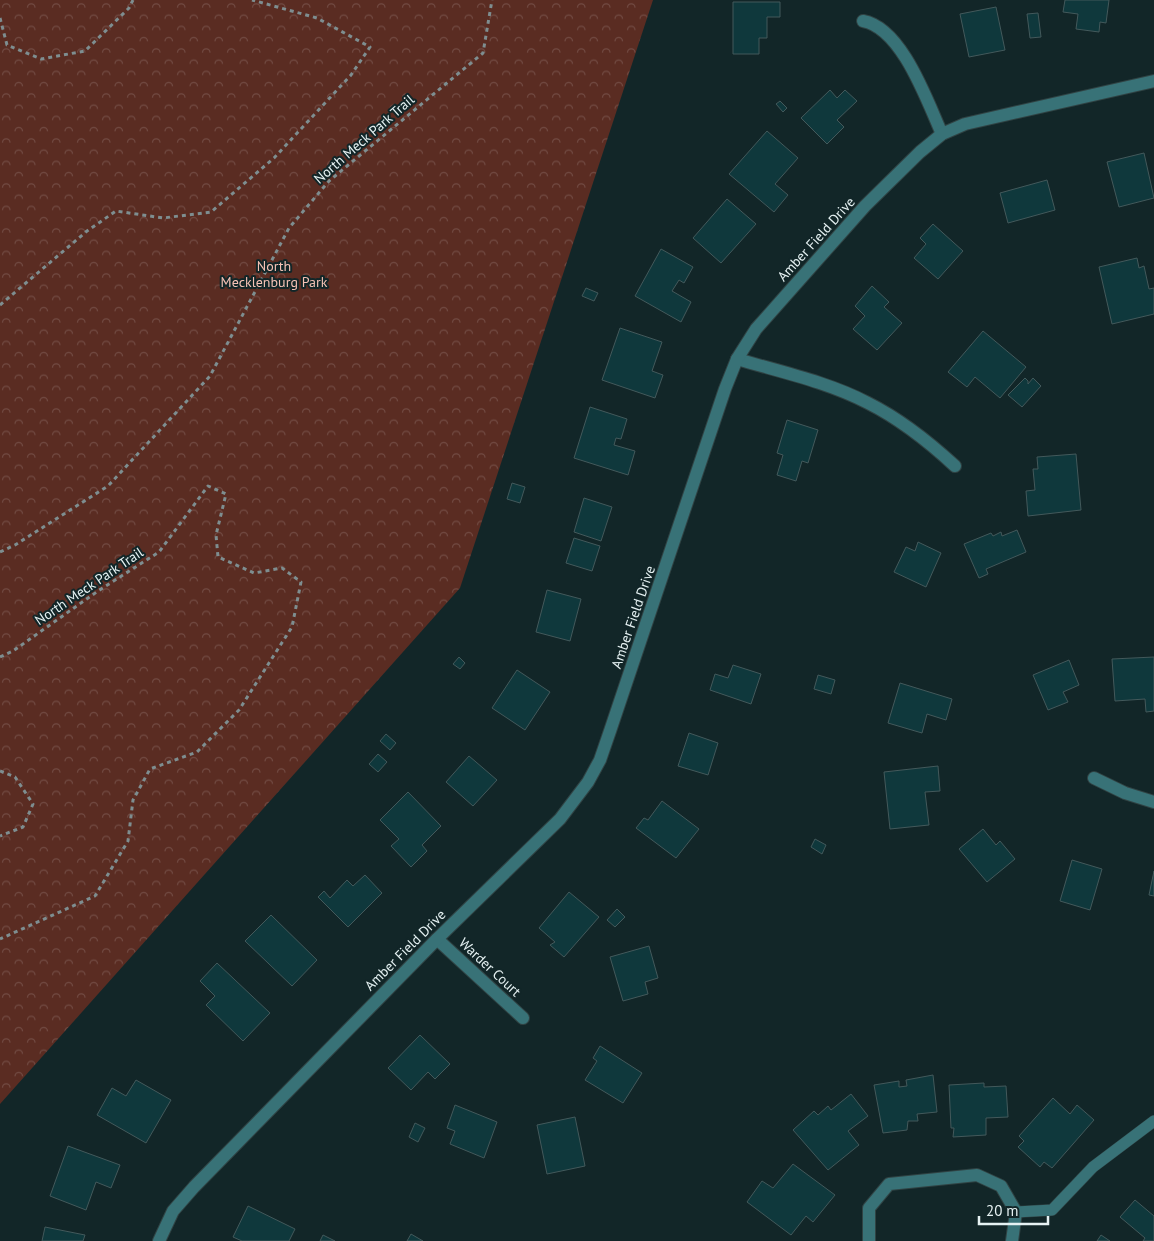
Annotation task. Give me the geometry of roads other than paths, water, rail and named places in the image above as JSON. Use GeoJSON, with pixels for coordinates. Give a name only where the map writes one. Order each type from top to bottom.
{"type":"FeatureCollection","features":[{"type":"Feature","properties":{"kind":"street"},"geometry":{"type":"LineString","coordinates":[[863,21],[872,22],[893,42],[907,60],[942,134]]}},
{"type":"Feature","properties":{"kind":"street","name":"Amber Field Drive"},"geometry":{"type":"LineString","coordinates":[[159,1241],[173,1211],[194,1187],[437,939],[560,819],[588,782],[596,768],[737,359],[756,329],[865,206],[920,152],[942,134],[965,124],[1154,81]]}},
{"type":"Feature","properties":{"kind":"street"},"geometry":{"type":"LineString","coordinates":[[737,359],[830,387],[869,403],[929,442],[955,466]]}},
{"type":"Feature","properties":{"kind":"street"},"geometry":{"type":"LineString","coordinates":[[1094,778],[1125,793],[1154,802]]}},
{"type":"Feature","properties":{"kind":"street","name":"Warder Court"},"geometry":{"type":"LineString","coordinates":[[437,939],[523,1018]]}},
{"type":"Feature","properties":{"kind":"street"},"geometry":{"type":"LineString","coordinates":[[869,1241],[869,1208],[889,1184],[977,1175],[1001,1186],[1016,1212],[1012,1241]]}},
{"type":"Feature","properties":{"kind":"lane"},"geometry":{"type":"LineString","coordinates":[[1016,1212],[1052,1210],[1092,1167],[1154,1121]]}},
{"type":"Feature","properties":{"kind":"park label","name":"North Mecklenburg Park"},"geometry":{"type":"Point","coordinates":[274,274]}}]}
